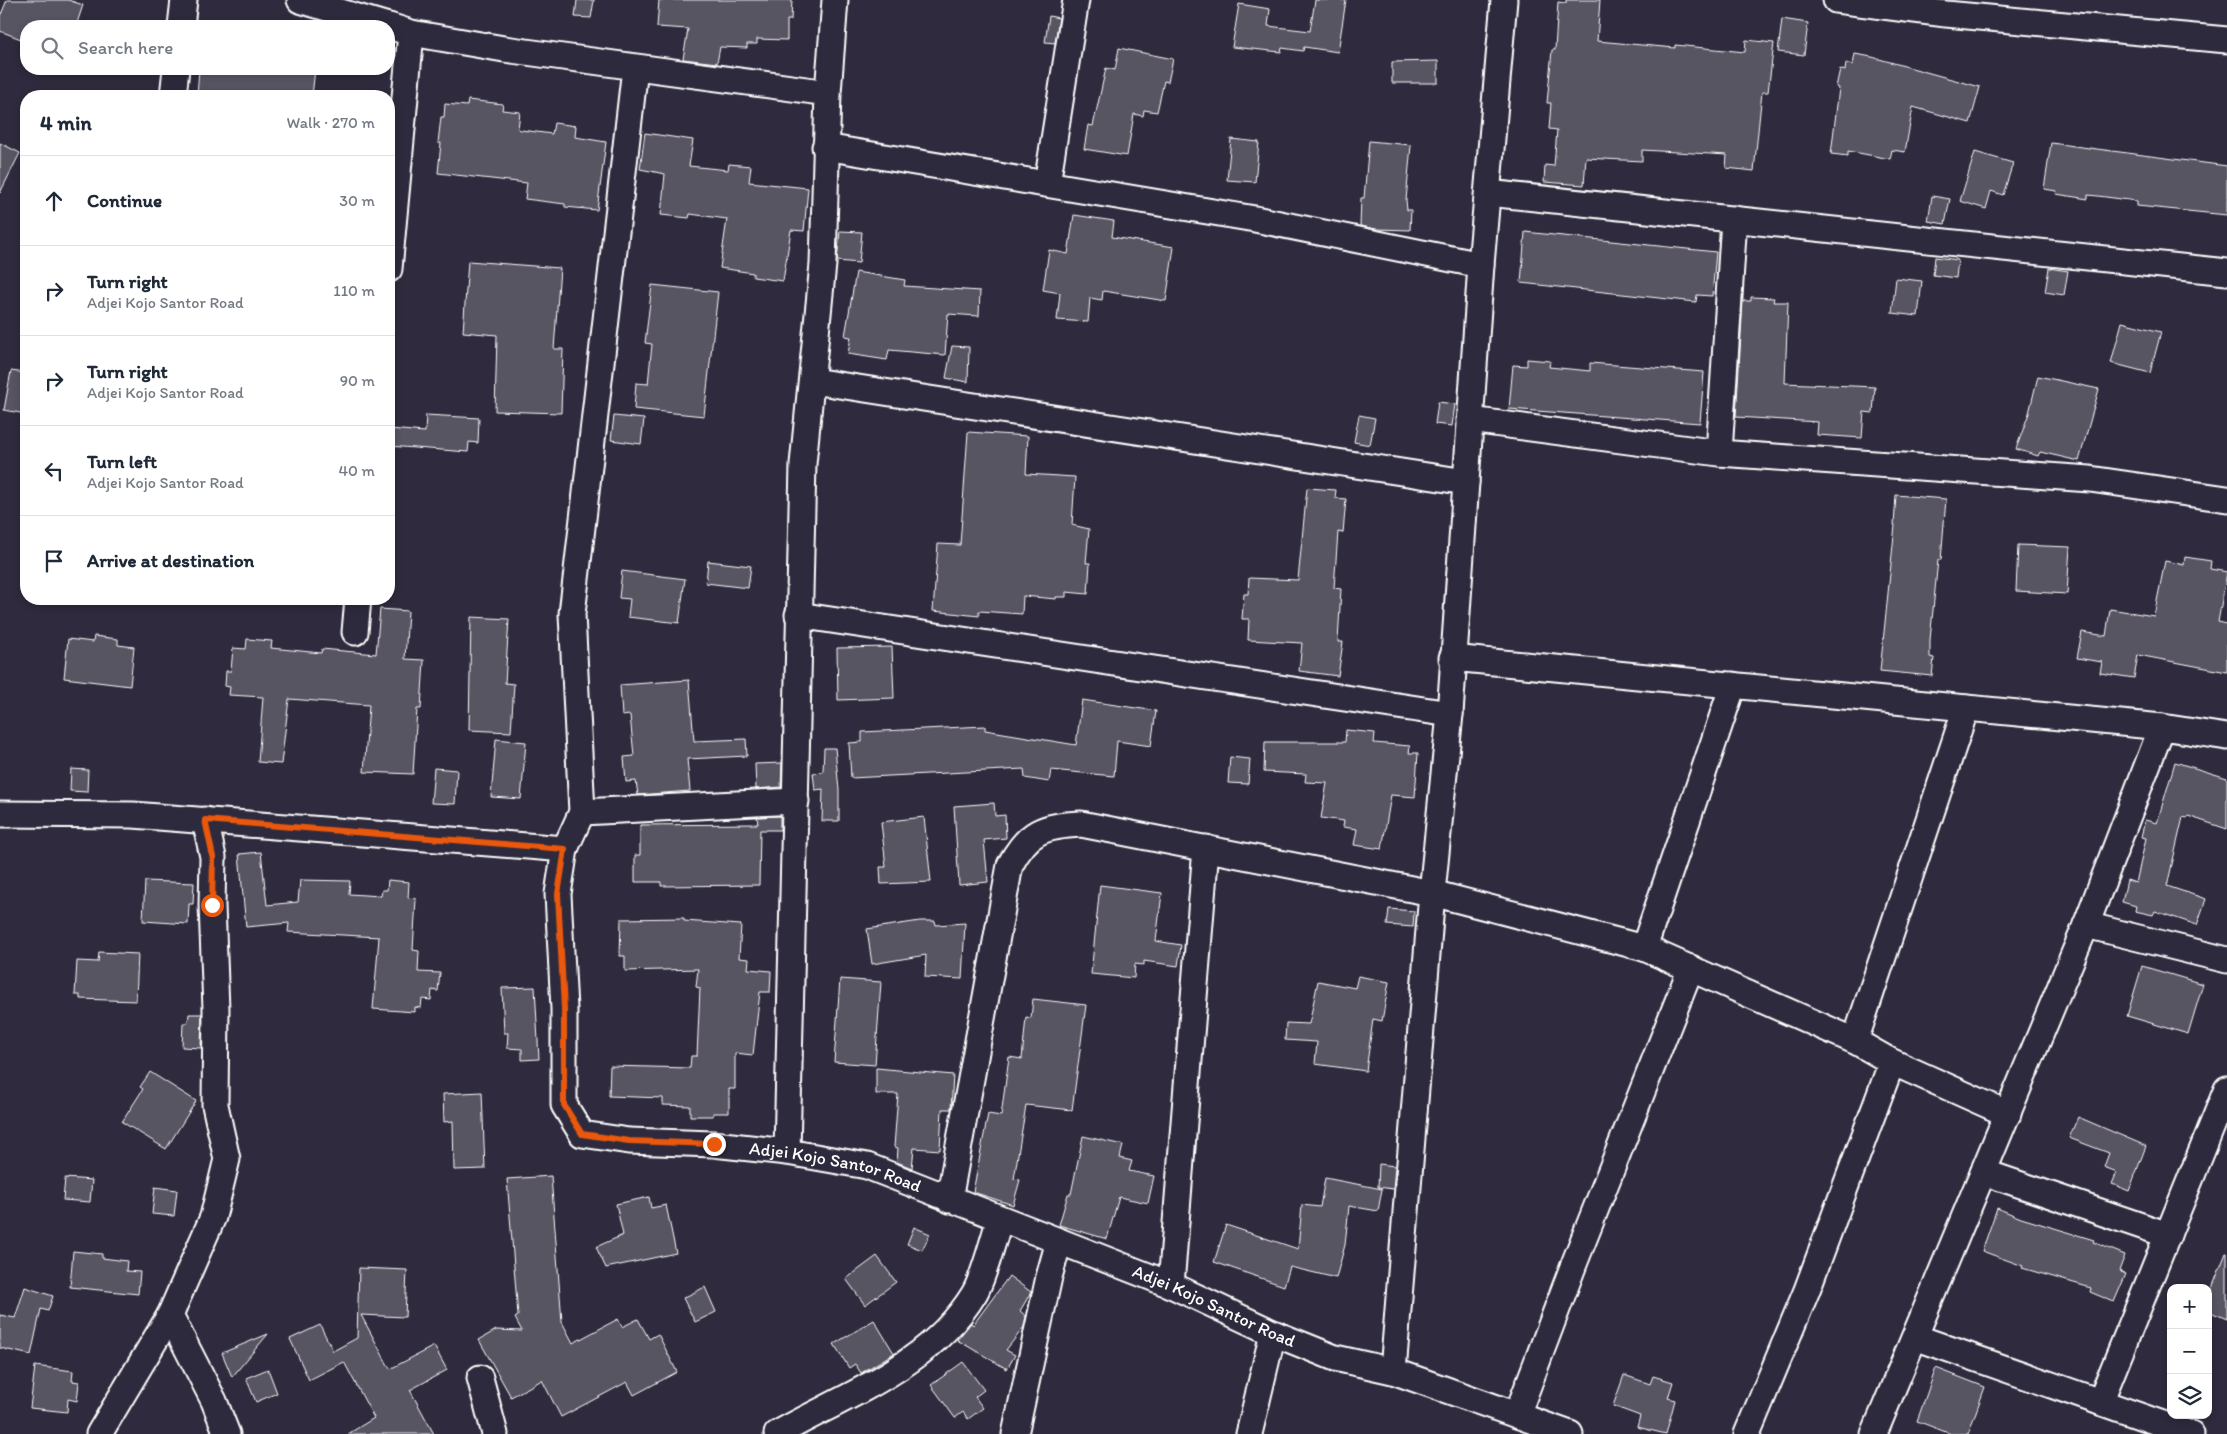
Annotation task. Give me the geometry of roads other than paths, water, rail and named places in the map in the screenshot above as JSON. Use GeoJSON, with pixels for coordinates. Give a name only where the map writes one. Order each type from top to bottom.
{"type":"FeatureCollection","features":[{"type":"Feature","properties":{"kind":"street"},"geometry":{"type":"LineString","coordinates":[[182,20],[184,0]]}},
{"type":"Feature","properties":{"kind":"street"},"geometry":{"type":"LineString","coordinates":[[300,0],[366,20]]}},
{"type":"Feature","properties":{"kind":"street"},"geometry":{"type":"LineString","coordinates":[[787,1152],[802,464],[823,264],[825,147],[836,0]]}},
{"type":"Feature","properties":{"kind":"street"},"geometry":{"type":"LineString","coordinates":[[1047,184],[1076,0]]}},
{"type":"Feature","properties":{"kind":"street"},"geometry":{"type":"LineString","coordinates":[[1393,1371],[1432,893],[1450,714],[1452,658],[1481,265],[1504,0]]}},
{"type":"Feature","properties":{"kind":"street"},"geometry":{"type":"LineString","coordinates":[[1836,0],[1946,14],[2227,40]]}},
{"type":"Feature","properties":{"kind":"street"},"geometry":{"type":"LineString","coordinates":[[395,63],[396,29],[635,68],[828,93]]}},
{"type":"Feature","properties":{"kind":"street"},"geometry":{"type":"LineString","coordinates":[[0,814],[133,815],[565,849],[582,812],[572,614],[635,68]]}},
{"type":"Feature","properties":{"kind":"street"},"geometry":{"type":"LineString","coordinates":[[174,90],[175,75]]}},
{"type":"Feature","properties":{"kind":"street"},"geometry":{"type":"LineString","coordinates":[[394,90],[395,75]]}},
{"type":"Feature","properties":{"kind":"street"},"geometry":{"type":"LineString","coordinates":[[825,147],[1255,219],[1481,265]]}},
{"type":"Feature","properties":{"kind":"street"},"geometry":{"type":"LineString","coordinates":[[1488,192],[2227,272]]}},
{"type":"Feature","properties":{"kind":"street"},"geometry":{"type":"LineString","coordinates":[[1719,453],[1734,219]]}},
{"type":"Feature","properties":{"kind":"street"},"geometry":{"type":"LineString","coordinates":[[812,381],[1466,482]]}},
{"type":"Feature","properties":{"kind":"street"},"geometry":{"type":"LineString","coordinates":[[1470,420],[1719,453],[2090,479],[2227,499]]}},
{"type":"Feature","properties":{"kind":"street"},"geometry":{"type":"LineString","coordinates":[[355,632],[357,605]]}},
{"type":"Feature","properties":{"kind":"street"},"geometry":{"type":"LineString","coordinates":[[798,615],[1450,714]]}},
{"type":"Feature","properties":{"kind":"street"},"geometry":{"type":"LineString","coordinates":[[1452,658],[2162,727],[2227,737]]}},
{"type":"Feature","properties":{"kind":"street"},"geometry":{"type":"LineString","coordinates":[[1644,948],[1733,685]]}},
{"type":"Feature","properties":{"kind":"street"},"geometry":{"type":"LineString","coordinates":[[1855,1041],[1966,708]]}},
{"type":"Feature","properties":{"kind":"street"},"geometry":{"type":"LineString","coordinates":[[1874,1434],[2086,925],[2162,727]]}},
{"type":"Feature","properties":{"kind":"street"},"geometry":{"type":"LineString","coordinates":[[582,812],[796,801]]}},
{"type":"Feature","properties":{"kind":"street"},"geometry":{"type":"LineString","coordinates":[[99,1434],[170,1315],[213,1218],[227,1159],[215,1105],[216,1009],[212,924],[213,857],[205,820]]}},
{"type":"Feature","properties":{"kind":"street"},"geometry":{"type":"LineString","coordinates":[[949,1200],[1010,864],[1021,844],[1039,832],[1056,826],[1081,824],[1432,893],[1644,948],[1855,1041],[1892,1062],[2008,1114]]}},
{"type":"Feature","properties":{"kind":"street"},"geometry":{"type":"LineString","coordinates":[[1171,1285],[1206,848]]}},
{"type":"Feature","properties":{"kind":"street","name":"Adjei Kojo Santor Road"},"geometry":{"type":"LineString","coordinates":[[565,849],[558,894],[564,1009],[564,1105],[582,1134],[629,1141],[714,1144],[787,1152],[867,1166],[949,1200],[1171,1285],[1272,1333],[1335,1358],[1393,1371],[1570,1434]]}},
{"type":"Feature","properties":{"kind":"street"},"geometry":{"type":"LineString","coordinates":[[2086,925],[2227,960]]}},
{"type":"Feature","properties":{"kind":"street"},"geometry":{"type":"LineString","coordinates":[[1518,1415],[1574,1264],[1691,968]]}},
{"type":"Feature","properties":{"kind":"street"},"geometry":{"type":"LineString","coordinates":[[1747,1434],[1807,1290],[1892,1062]]}},
{"type":"Feature","properties":{"kind":"street"},"geometry":{"type":"LineString","coordinates":[[2100,1402],[2227,1089]]}},
{"type":"Feature","properties":{"kind":"street"},"geometry":{"type":"LineString","coordinates":[[1984,1172],[2168,1235]]}},
{"type":"Feature","properties":{"kind":"street"},"geometry":{"type":"LineString","coordinates":[[777,1434],[890,1374],[942,1336],[974,1294],[1000,1219]]}},
{"type":"Feature","properties":{"kind":"street"},"geometry":{"type":"LineString","coordinates":[[1014,1434],[1049,1277],[1059,1241]]}},
{"type":"Feature","properties":{"kind":"street"},"geometry":{"type":"LineString","coordinates":[[170,1315],[214,1401],[227,1434]]}},
{"type":"Feature","properties":{"kind":"street"},"geometry":{"type":"LineString","coordinates":[[1249,1434],[1272,1333]]}},
{"type":"Feature","properties":{"kind":"street"},"geometry":{"type":"LineString","coordinates":[[1915,1337],[2191,1434]]}},
{"type":"Feature","properties":{"kind":"street"},"geometry":{"type":"LineString","coordinates":[[480,1378],[495,1434]]}}]}
